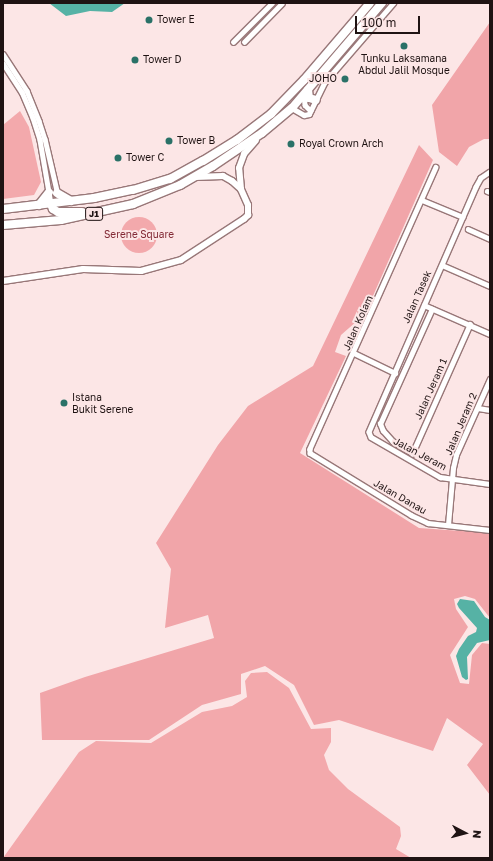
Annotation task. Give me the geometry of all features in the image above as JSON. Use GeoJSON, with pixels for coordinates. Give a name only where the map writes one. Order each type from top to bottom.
{"type":"FeatureCollection","features":[{"type":"Feature","properties":{"kind":"highway","name":"J1"},"geometry":{"type":"LineString","coordinates":[[4,225],[61,220],[118,208],[156,196],[229,156],[292,108],[382,3]]}},
{"type":"Feature","properties":{"kind":"highway","name":"J1"},"geometry":{"type":"LineString","coordinates":[[3,209],[55,204],[133,190],[158,183],[180,174],[226,148],[270,114],[304,80],[369,4]]}},
{"type":"Feature","properties":{"kind":"highway"},"geometry":{"type":"LineString","coordinates":[[306,93],[309,98],[316,100]]}},
{"type":"Feature","properties":{"kind":"highway"},"geometry":{"type":"LineString","coordinates":[[39,205],[53,192],[71,201]]}},
{"type":"Feature","properties":{"kind":"highway"},"geometry":{"type":"LineString","coordinates":[[55,204],[58,212]]}},
{"type":"Feature","properties":{"kind":"highway"},"geometry":{"type":"LineString","coordinates":[[4,225],[48,218],[54,216],[58,212],[83,212],[118,208]]}},
{"type":"Feature","properties":{"kind":"street"},"geometry":{"type":"LineString","coordinates":[[233,42],[272,3]]}},
{"type":"Feature","properties":{"kind":"street"},"geometry":{"type":"LineString","coordinates":[[244,42],[282,3]]}},
{"type":"Feature","properties":{"kind":"street"},"geometry":{"type":"LineString","coordinates":[[292,108],[304,115],[309,114],[324,84],[393,3]]}},
{"type":"Feature","properties":{"kind":"street"},"geometry":{"type":"LineString","coordinates":[[3,54],[27,91],[39,121],[45,139],[55,204]]}},
{"type":"Feature","properties":{"kind":"street"},"geometry":{"type":"LineString","coordinates":[[3,63],[22,92],[33,118],[40,140],[55,204]]}},
{"type":"Feature","properties":{"kind":"street"},"geometry":{"type":"LineString","coordinates":[[306,93],[305,105],[311,111]]}},
{"type":"Feature","properties":{"kind":"street"},"geometry":{"type":"LineString","coordinates":[[3,281],[83,269],[141,271],[180,260],[244,219],[249,209],[241,189],[239,174],[240,162],[248,149],[262,132]]}},
{"type":"Feature","properties":{"kind":"street","name":"Jalan Kolam"},"geometry":{"type":"LineString","coordinates":[[310,453],[310,449],[436,167]]}},
{"type":"Feature","properties":{"kind":"street","name":"Jalan Tasek"},"geometry":{"type":"LineString","coordinates":[[369,435],[368,432],[463,217],[481,178],[490,172]]}},
{"type":"Feature","properties":{"kind":"street"},"geometry":{"type":"LineString","coordinates":[[193,177],[223,176],[232,181],[241,189]]}},
{"type":"Feature","properties":{"kind":"street"},"geometry":{"type":"LineString","coordinates":[[422,200],[463,217]]}},
{"type":"Feature","properties":{"kind":"street"},"geometry":{"type":"LineString","coordinates":[[468,230],[490,239]]}},
{"type":"Feature","properties":{"kind":"street"},"geometry":{"type":"LineString","coordinates":[[442,265],[490,286]]}},
{"type":"Feature","properties":{"kind":"street"},"geometry":{"type":"LineString","coordinates":[[424,305],[490,334]]}},
{"type":"Feature","properties":{"kind":"street","name":"Jalan Tasek"},"geometry":{"type":"LineString","coordinates":[[412,453],[393,442],[383,431],[380,424],[432,308]]}},
{"type":"Feature","properties":{"kind":"street","name":"Jalan Jeram 1"},"geometry":{"type":"LineString","coordinates":[[409,460],[470,324]]}},
{"type":"Feature","properties":{"kind":"street"},"geometry":{"type":"LineString","coordinates":[[354,353],[395,373]]}},
{"type":"Feature","properties":{"kind":"street","name":"Jalan Jeram 2"},"geometry":{"type":"LineString","coordinates":[[448,526],[452,479],[456,455],[490,378]]}},
{"type":"Feature","properties":{"kind":"street"},"geometry":{"type":"LineString","coordinates":[[478,408],[490,410]]}},
{"type":"Feature","properties":{"kind":"street","name":"Jalan Jeram"},"geometry":{"type":"LineString","coordinates":[[369,435],[440,477],[490,484]]}},
{"type":"Feature","properties":{"kind":"street","name":"Jalan Danau"},"geometry":{"type":"LineString","coordinates":[[310,453],[411,515],[428,522],[448,526],[490,530]]}},
{"type":"Feature","properties":{"kind":"green space"},"geometry":{"type":"Polygon","coordinates":[[[20,111],[29,127],[41,182],[34,195],[3,199],[3,125],[20,111]]]}},
{"type":"Feature","properties":{"kind":"green space","name":"Serene Square"},"geometry":{"type":"Polygon","coordinates":[[[139,217],[152,222],[157,235],[152,248],[139,253],[126,248],[121,235],[126,222],[139,217]]]}},
{"type":"Feature","properties":{"kind":"green space"},"geometry":{"type":"Polygon","coordinates":[[[267,672],[289,688],[311,729],[331,728],[331,742],[324,755],[329,770],[348,789],[400,827],[401,836],[396,849],[411,858],[3,858],[79,752],[96,741],[151,743],[202,712],[232,706],[247,697],[245,681],[251,673],[267,672]]]}},
{"type":"Feature","properties":{"kind":"shaded area"},"geometry":{"type":"Polygon","coordinates":[[[490,22],[490,139],[484,139],[469,147],[457,166],[439,152],[432,105],[490,22]]]}},
{"type":"Feature","properties":{"kind":"shaded area"},"geometry":{"type":"Polygon","coordinates":[[[419,145],[433,160],[365,314],[341,335],[335,352],[346,356],[300,453],[419,528],[490,533],[490,618],[475,599],[465,596],[454,599],[456,609],[468,627],[450,655],[460,683],[469,684],[472,655],[482,643],[490,644],[490,795],[467,765],[483,744],[447,718],[433,751],[339,720],[314,725],[294,685],[265,666],[241,674],[241,694],[202,705],[149,740],[42,740],[40,693],[85,677],[214,638],[208,615],[165,628],[171,569],[156,543],[218,445],[248,406],[313,366],[419,145]]]}},
{"type":"Feature","properties":{"kind":"water"},"geometry":{"type":"Polygon","coordinates":[[[49,3],[125,3],[112,12],[90,11],[66,16],[49,3]]]}},
{"type":"Feature","properties":{"kind":"water"},"geometry":{"type":"Polygon","coordinates":[[[460,599],[474,601],[485,617],[490,620],[490,640],[477,643],[467,657],[468,679],[466,680],[462,677],[456,656],[468,636],[476,632],[477,628],[459,608],[457,604],[460,599]]]}},
{"type":"Feature","properties":{"kind":"place","name":"Tower E"},"geometry":{"type":"Point","coordinates":[149,20]}},
{"type":"Feature","properties":{"kind":"place","name":"Tunku Laksamana Abdul Jalil Mosque"},"geometry":{"type":"Point","coordinates":[404,46]}},
{"type":"Feature","properties":{"kind":"place","name":"Tower D"},"geometry":{"type":"Point","coordinates":[135,60]}},
{"type":"Feature","properties":{"kind":"place","name":"JOHO"},"geometry":{"type":"Point","coordinates":[345,79]}},
{"type":"Feature","properties":{"kind":"place","name":"Tower B"},"geometry":{"type":"Point","coordinates":[169,141]}},
{"type":"Feature","properties":{"kind":"place","name":"Royal Crown Arch"},"geometry":{"type":"Point","coordinates":[291,144]}},
{"type":"Feature","properties":{"kind":"place","name":"Tower C"},"geometry":{"type":"Point","coordinates":[118,158]}},
{"type":"Feature","properties":{"kind":"place","name":"Istana Bukit Serene"},"geometry":{"type":"Point","coordinates":[64,403]}}]}
